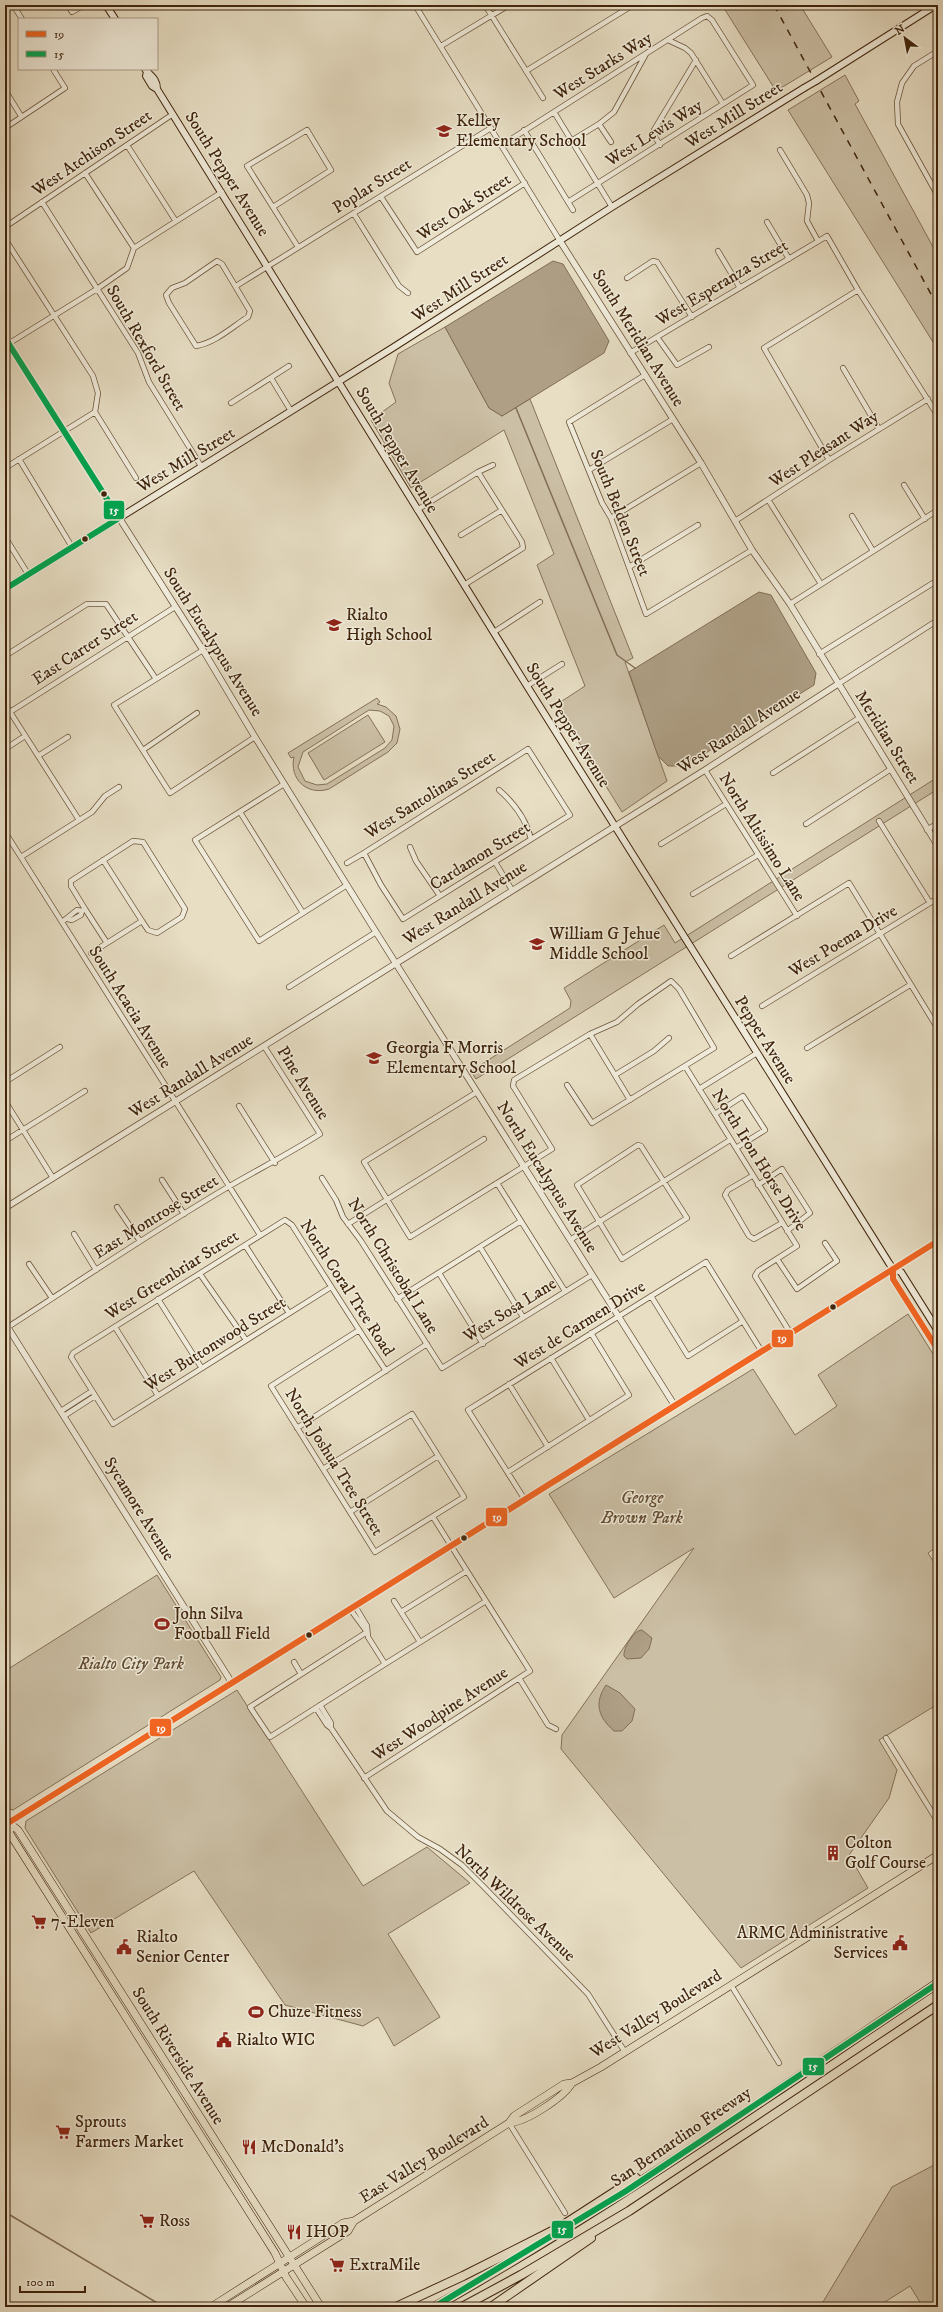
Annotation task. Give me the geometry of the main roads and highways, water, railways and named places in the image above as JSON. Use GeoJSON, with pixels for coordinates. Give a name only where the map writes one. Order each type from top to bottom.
{"type":"FeatureCollection","features":[{"type":"Feature","properties":{"kind":"highway","name":"San Bernardino Freeway"},"geometry":{"type":"LineString","coordinates":[[434,2307],[561,2233],[938,1983]]}},
{"type":"Feature","properties":{"kind":"highway","name":"San Bernardino Freeway"},"geometry":{"type":"LineString","coordinates":[[462,2307],[611,2222],[938,2005]]}},
{"type":"Feature","properties":{"kind":"highway"},"geometry":{"type":"LineString","coordinates":[[396,2307],[560,2227],[624,2186],[676,2158]]}},
{"type":"Feature","properties":{"kind":"highway"},"geometry":{"type":"LineString","coordinates":[[491,2307],[577,2250],[611,2222]]}},
{"type":"Feature","properties":{"kind":"main road"},"geometry":{"type":"LineString","coordinates":[[106,5],[113,18]]}},
{"type":"Feature","properties":{"kind":"main road","name":"West Mill Street"},"geometry":{"type":"LineString","coordinates":[[5,588],[340,381],[936,5]]}},
{"type":"Feature","properties":{"kind":"main road","name":"South Pepper Avenue"},"geometry":{"type":"LineString","coordinates":[[146,70],[151,73],[157,83],[157,89],[340,381],[417,510],[614,826]]}},
{"type":"Feature","properties":{"kind":"main road","name":"Pepper Avenue"},"geometry":{"type":"LineString","coordinates":[[614,826],[893,1269],[893,1279],[938,1348]]}},
{"type":"Feature","properties":{"kind":"main road"},"geometry":{"type":"LineString","coordinates":[[6,1822],[353,1608],[893,1269]]}},
{"type":"Feature","properties":{"kind":"main road","name":"Pepper Avenue"},"geometry":{"type":"LineString","coordinates":[[893,1269],[901,1272],[938,1331]]}},
{"type":"Feature","properties":{"kind":"main road","name":"South Riverside Avenue"},"geometry":{"type":"LineString","coordinates":[[6,1822],[10,1834],[141,2042],[289,2269],[320,2307]]}},
{"type":"Feature","properties":{"kind":"main road","name":"South Riverside Avenue"},"geometry":{"type":"LineString","coordinates":[[6,1822],[18,1830],[164,2062],[284,2260],[306,2307]]}},
{"type":"Feature","properties":{"kind":"main road","name":"West Valley Boulevard"},"geometry":{"type":"LineString","coordinates":[[509,2123],[519,2122],[552,2102],[568,2090],[572,2083],[625,2052],[938,1855]]}},
{"type":"Feature","properties":{"kind":"main road"},"geometry":{"type":"LineString","coordinates":[[141,2042],[147,2043],[158,2059],[164,2062]]}},
{"type":"Feature","properties":{"kind":"main road","name":"East Valley Boulevard"},"geometry":{"type":"LineString","coordinates":[[284,2260],[343,2224],[354,2221],[509,2123]]}},
{"type":"Feature","properties":{"kind":"main road","name":"East Valley Boulevard"},"geometry":{"type":"LineString","coordinates":[[289,2269],[348,2231],[354,2221]]}},
{"type":"Feature","properties":{"kind":"main road"},"geometry":{"type":"LineString","coordinates":[[211,2307],[284,2260]]}},
{"type":"Feature","properties":{"kind":"main road"},"geometry":{"type":"LineString","coordinates":[[227,2307],[289,2269]]}},
{"type":"Feature","properties":{"kind":"waterway"},"geometry":{"type":"LineString","coordinates":[[516,408],[617,655],[635,668]]}},
{"type":"Feature","properties":{"kind":"waterway"},"geometry":{"type":"LineString","coordinates":[[5,2212],[164,2307]]}},
{"type":"Feature","properties":{"kind":"railway"},"geometry":{"type":"LineString","coordinates":[[774,5],[938,307]]}},
{"type":"Feature","properties":{"kind":"place","name":"Kelley Elementary School"},"geometry":{"type":"Point","coordinates":[444,131]}},
{"type":"Feature","properties":{"kind":"place","name":"Rialto High School"},"geometry":{"type":"Point","coordinates":[334,625]}},
{"type":"Feature","properties":{"kind":"place","name":"William G Jehue Middle School"},"geometry":{"type":"Point","coordinates":[537,944]}},
{"type":"Feature","properties":{"kind":"place","name":"Georgia F Morris Elementary School"},"geometry":{"type":"Point","coordinates":[374,1058]}},
{"type":"Feature","properties":{"kind":"place","name":"John Silva Football Field"},"geometry":{"type":"Point","coordinates":[162,1624]}},
{"type":"Feature","properties":{"kind":"place","name":"Colton Golf Course"},"geometry":{"type":"Point","coordinates":[833,1853]}},
{"type":"Feature","properties":{"kind":"place","name":"7-Eleven"},"geometry":{"type":"Point","coordinates":[39,1922]}},
{"type":"Feature","properties":{"kind":"place","name":"ARMC Administrative Services"},"geometry":{"type":"Point","coordinates":[900,1943]}},
{"type":"Feature","properties":{"kind":"place","name":"Rialto Senior Center"},"geometry":{"type":"Point","coordinates":[124,1947]}},
{"type":"Feature","properties":{"kind":"place","name":"Chuze Fitness"},"geometry":{"type":"Point","coordinates":[256,2012]}},
{"type":"Feature","properties":{"kind":"place","name":"Rialto WIC"},"geometry":{"type":"Point","coordinates":[224,2040]}},
{"type":"Feature","properties":{"kind":"place","name":"Sprouts Farmers Market"},"geometry":{"type":"Point","coordinates":[63,2132]}},
{"type":"Feature","properties":{"kind":"place","name":"McDonald's"},"geometry":{"type":"Point","coordinates":[249,2147]}},
{"type":"Feature","properties":{"kind":"place","name":"Ross"},"geometry":{"type":"Point","coordinates":[147,2221]}},
{"type":"Feature","properties":{"kind":"place","name":"IHOP"},"geometry":{"type":"Point","coordinates":[294,2232]}},
{"type":"Feature","properties":{"kind":"place","name":"ExtraMile"},"geometry":{"type":"Point","coordinates":[337,2265]}},
{"type":"Feature","properties":{"kind":"park label","name":"George Brown Park"},"geometry":{"type":"Point","coordinates":[642,1508]}},
{"type":"Feature","properties":{"kind":"park label","name":"Rialto City Park"},"geometry":{"type":"Point","coordinates":[131,1664]}}]}
